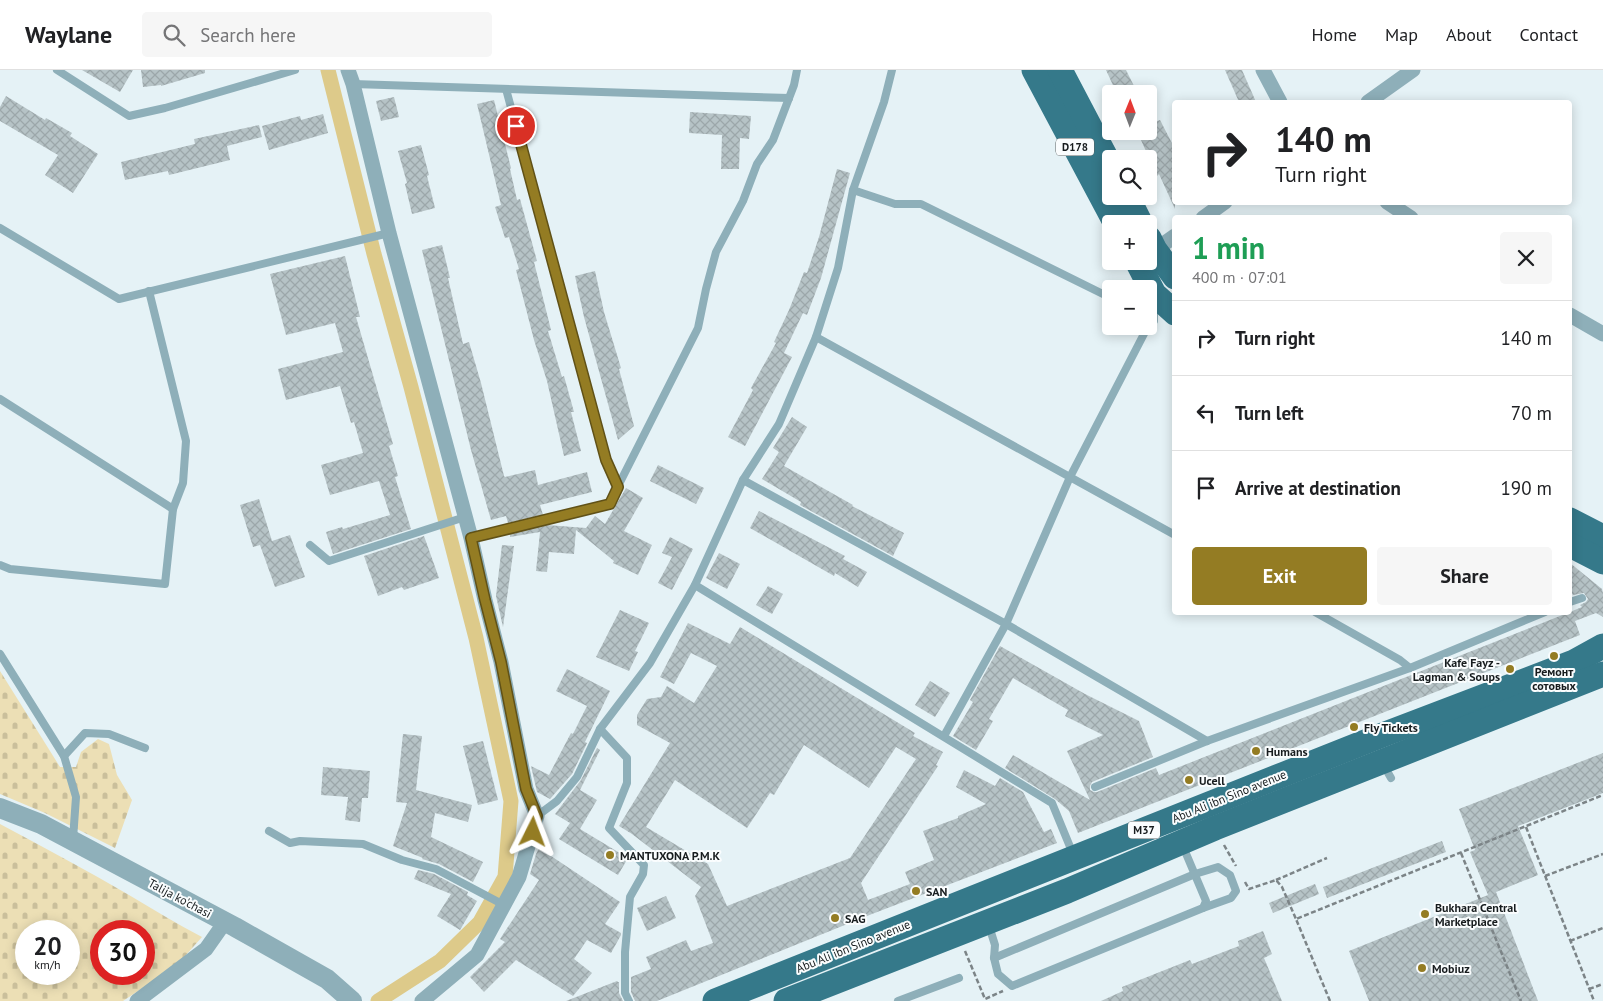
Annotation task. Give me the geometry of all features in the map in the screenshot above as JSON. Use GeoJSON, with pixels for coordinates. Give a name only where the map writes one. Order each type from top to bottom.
{"type":"FeatureCollection","features":[{"type":"Feature","properties":{"kind":"main road","name":"D178"},"geometry":{"type":"LineString","coordinates":[[1034,70],[1111,215]]}},
{"type":"Feature","properties":{"kind":"main road","name":"D178"},"geometry":{"type":"LineString","coordinates":[[1060,70],[1102,150]]}},
{"type":"Feature","properties":{"kind":"main road"},"geometry":{"type":"LineString","coordinates":[[1157,250],[1172,273]]}},
{"type":"Feature","properties":{"kind":"main road"},"geometry":{"type":"LineString","coordinates":[[1154,270],[1154,294],[1159,317]]}},
{"type":"Feature","properties":{"kind":"main road"},"geometry":{"type":"LineString","coordinates":[[1572,522],[1601,550]]}},
{"type":"Feature","properties":{"kind":"main road"},"geometry":{"type":"LineString","coordinates":[[1572,545],[1601,550]]}},
{"type":"Feature","properties":{"kind":"main road"},"geometry":{"type":"LineString","coordinates":[[1574,662],[1596,644],[1603,634]]}},
{"type":"Feature","properties":{"kind":"main road","name":"Abu Ali ibn Sino avenue"},"geometry":{"type":"LineString","coordinates":[[715,1001],[1385,734],[1574,662],[1603,646]]}},
{"type":"Feature","properties":{"kind":"main road","name":"Abu Ali ibn Sino avenue"},"geometry":{"type":"LineString","coordinates":[[786,1001],[1181,843],[1387,770],[1603,674]]}},
{"type":"Feature","properties":{"kind":"street"},"geometry":{"type":"LineString","coordinates":[[1263,70],[1279,100]]}},
{"type":"Feature","properties":{"kind":"street"},"geometry":{"type":"LineString","coordinates":[[1371,100],[1413,70]]}},
{"type":"Feature","properties":{"kind":"street"},"geometry":{"type":"LineString","coordinates":[[350,77],[389,234],[471,538],[501,662],[526,789],[537,816],[519,877],[477,955],[422,1001]]}},
{"type":"Feature","properties":{"kind":"street"},"geometry":{"type":"LineString","coordinates":[[1207,215],[1221,205]]}},
{"type":"Feature","properties":{"kind":"street"},"geometry":{"type":"LineString","coordinates":[[1392,205],[1406,215]]}},
{"type":"Feature","properties":{"kind":"street"},"geometry":{"type":"LineString","coordinates":[[1572,315],[1603,334]]}},
{"type":"Feature","properties":{"kind":"street","name":"Talija ko'chasi"},"geometry":{"type":"LineString","coordinates":[[0,808],[41,824],[225,922],[327,979],[352,1001]]}},
{"type":"Feature","properties":{"kind":"street"},"geometry":{"type":"LineString","coordinates":[[137,1001],[206,949],[225,922]]}},
{"type":"Feature","properties":{"kind":"lane"},"geometry":{"type":"LineString","coordinates":[[57,70],[129,116],[165,108],[295,70]]}},
{"type":"Feature","properties":{"kind":"lane"},"geometry":{"type":"LineString","coordinates":[[471,538],[610,504],[698,328],[716,252],[743,201],[757,164],[774,140],[794,85],[797,70]]}},
{"type":"Feature","properties":{"kind":"lane"},"geometry":{"type":"LineString","coordinates":[[537,816],[557,801],[576,777],[600,729],[650,663],[695,585],[743,480],[779,424],[816,338],[838,268],[853,190],[884,102],[892,70]]}},
{"type":"Feature","properties":{"kind":"lane"},"geometry":{"type":"LineString","coordinates":[[350,77],[506,88],[789,98]]}},
{"type":"Feature","properties":{"kind":"lane"},"geometry":{"type":"LineString","coordinates":[[506,88],[606,460],[618,487]]}},
{"type":"Feature","properties":{"kind":"lane"},"geometry":{"type":"LineString","coordinates":[[853,190],[895,204],[921,204],[1102,294]]}},
{"type":"Feature","properties":{"kind":"lane"},"geometry":{"type":"LineString","coordinates":[[0,228],[119,299],[389,234]]}},
{"type":"Feature","properties":{"kind":"lane"},"geometry":{"type":"LineString","coordinates":[[0,564],[10,569],[165,584],[173,509],[183,483],[186,441],[149,291]]}},
{"type":"Feature","properties":{"kind":"lane"},"geometry":{"type":"LineString","coordinates":[[944,736],[1006,624],[1070,477],[1146,330],[1159,317]]}},
{"type":"Feature","properties":{"kind":"lane"},"geometry":{"type":"LineString","coordinates":[[816,338],[1172,533]]}},
{"type":"Feature","properties":{"kind":"lane"},"geometry":{"type":"LineString","coordinates":[[0,399],[173,509]]}},
{"type":"Feature","properties":{"kind":"lane"},"geometry":{"type":"LineString","coordinates":[[743,480],[1006,624],[1207,741]]}},
{"type":"Feature","properties":{"kind":"lane"},"geometry":{"type":"LineString","coordinates":[[310,545],[329,561],[465,516]]}},
{"type":"Feature","properties":{"kind":"lane"},"geometry":{"type":"LineString","coordinates":[[695,585],[1052,803],[1075,858]]}},
{"type":"Feature","properties":{"kind":"lane"},"geometry":{"type":"LineString","coordinates":[[1572,601],[1582,598]]}},
{"type":"Feature","properties":{"kind":"lane"},"geometry":{"type":"LineString","coordinates":[[1320,615],[1400,660],[1410,668]]}},
{"type":"Feature","properties":{"kind":"lane"},"geometry":{"type":"LineString","coordinates":[[1095,787],[1207,741],[1410,668],[1538,615]]}},
{"type":"Feature","properties":{"kind":"lane"},"geometry":{"type":"LineString","coordinates":[[0,654],[64,756],[76,797],[73,841]]}},
{"type":"Feature","properties":{"kind":"lane"},"geometry":{"type":"LineString","coordinates":[[600,729],[627,758],[627,783],[609,828],[644,865],[643,874],[630,897],[625,952],[625,993],[629,1001]]}},
{"type":"Feature","properties":{"kind":"lane"},"geometry":{"type":"LineString","coordinates":[[64,756],[85,733],[108,734],[144,748]]}},
{"type":"Feature","properties":{"kind":"lane"},"geometry":{"type":"LineString","coordinates":[[269,831],[290,843],[300,841],[363,844],[402,860],[436,869],[504,905]]}},
{"type":"Feature","properties":{"kind":"lane"},"geometry":{"type":"LineString","coordinates":[[1181,843],[1206,901],[1203,908]]}},
{"type":"Feature","properties":{"kind":"lane"},"geometry":{"type":"LineString","coordinates":[[987,922],[995,944],[994,958],[998,974],[1012,986],[1231,898],[1236,891],[1230,875],[1218,867],[1195,874],[994,958]]}},
{"type":"Feature","properties":{"kind":"lane"},"geometry":{"type":"LineString","coordinates":[[898,1001],[959,978]]}},
{"type":"Feature","properties":{"kind":"path"},"geometry":{"type":"LineString","coordinates":[[1330,1001],[1296,919],[1603,796]]}},
{"type":"Feature","properties":{"kind":"path"},"geometry":{"type":"LineString","coordinates":[[1526,827],[1594,1001]]}},
{"type":"Feature","properties":{"kind":"path"},"geometry":{"type":"LineString","coordinates":[[1461,853],[1521,1001]]}},
{"type":"Feature","properties":{"kind":"path"},"geometry":{"type":"LineString","coordinates":[[1545,876],[1603,854]]}},
{"type":"Feature","properties":{"kind":"path"},"geometry":{"type":"LineString","coordinates":[[1276,880],[1327,858]]}},
{"type":"Feature","properties":{"kind":"path"},"geometry":{"type":"LineString","coordinates":[[1570,941],[1603,928]]}},
{"type":"Feature","properties":{"kind":"path"},"geometry":{"type":"LineString","coordinates":[[958,933],[985,999],[1012,986]]}},
{"type":"Feature","properties":{"kind":"path"},"geometry":{"type":"LineString","coordinates":[[1589,989],[1603,984]]}},
{"type":"Feature","properties":{"kind":"green space"},"geometry":{"type":"Polygon","coordinates":[[[0,671],[60,767],[76,767],[81,752],[98,739],[109,744],[117,775],[132,800],[115,848],[45,813],[0,794],[0,671]]]}},
{"type":"Feature","properties":{"kind":"green space"},"geometry":{"type":"Polygon","coordinates":[[[0,824],[202,937],[177,965],[155,980],[155,920],[90,920],[90,985],[147,985],[123,1001],[0,1001],[0,824]]]}},
{"type":"Feature","properties":{"kind":"building"},"geometry":{"type":"Polygon","coordinates":[[[82,70],[133,70],[120,92],[82,70]]]}},
{"type":"Feature","properties":{"kind":"building"},"geometry":{"type":"Polygon","coordinates":[[[141,70],[205,70],[205,73],[161,86],[143,87],[141,70]]]}},
{"type":"Feature","properties":{"kind":"building"},"geometry":{"type":"Polygon","coordinates":[[[1106,70],[1126,70],[1134,85],[1113,85],[1106,70]]]}},
{"type":"Feature","properties":{"kind":"building"},"geometry":{"type":"Polygon","coordinates":[[[1225,70],[1242,70],[1255,100],[1238,100],[1225,70]]]}},
{"type":"Feature","properties":{"kind":"building"},"geometry":{"type":"Polygon","coordinates":[[[6,96],[45,120],[46,118],[72,133],[70,136],[98,154],[73,193],[45,175],[58,155],[0,121],[0,107],[6,96]]]}},
{"type":"Feature","properties":{"kind":"building"},"geometry":{"type":"Polygon","coordinates":[[[394,97],[399,117],[381,121],[376,101],[394,97]]]}},
{"type":"Feature","properties":{"kind":"building"},"geometry":{"type":"Polygon","coordinates":[[[494,100],[517,200],[520,199],[537,261],[534,262],[551,330],[548,331],[574,412],[571,412],[581,451],[564,456],[547,381],[516,270],[519,269],[509,237],[505,238],[495,207],[501,205],[477,104],[494,100]]]}},
{"type":"Feature","properties":{"kind":"building"},"geometry":{"type":"Polygon","coordinates":[[[690,112],[751,116],[749,139],[740,138],[739,169],[721,169],[722,135],[689,133],[690,112]]]}},
{"type":"Feature","properties":{"kind":"building"},"geometry":{"type":"Polygon","coordinates":[[[323,114],[328,133],[269,150],[262,126],[300,116],[301,120],[323,114]]]}},
{"type":"Feature","properties":{"kind":"building"},"geometry":{"type":"Polygon","coordinates":[[[1160,120],[1172,143],[1172,202],[1159,174],[1157,176],[1157,150],[1145,150],[1141,140],[1158,140],[1158,121],[1160,120]]]}},
{"type":"Feature","properties":{"kind":"building"},"geometry":{"type":"Polygon","coordinates":[[[259,125],[262,137],[227,146],[230,160],[169,175],[168,171],[125,180],[121,162],[195,144],[194,139],[259,125]]]}},
{"type":"Feature","properties":{"kind":"building"},"geometry":{"type":"Polygon","coordinates":[[[421,145],[435,208],[412,214],[405,184],[407,183],[398,151],[421,145]]]}},
{"type":"Feature","properties":{"kind":"building"},"geometry":{"type":"Polygon","coordinates":[[[837,169],[850,173],[821,278],[807,315],[803,313],[784,353],[792,357],[745,446],[728,437],[753,390],[751,388],[776,343],[774,342],[804,272],[807,273],[819,237],[837,169]]]}},
{"type":"Feature","properties":{"kind":"building"},"geometry":{"type":"Polygon","coordinates":[[[442,245],[463,344],[469,342],[504,476],[535,470],[538,485],[587,472],[592,492],[540,505],[543,515],[508,523],[506,516],[491,520],[471,450],[422,250],[442,245]]]}},
{"type":"Feature","properties":{"kind":"building"},"geometry":{"type":"Polygon","coordinates":[[[345,256],[360,317],[356,317],[393,444],[389,446],[398,476],[395,477],[411,529],[333,554],[326,532],[390,515],[379,481],[330,495],[321,465],[363,453],[354,422],[351,423],[340,386],[286,400],[278,369],[343,352],[335,323],[286,335],[270,274],[345,256]]]}},
{"type":"Feature","properties":{"kind":"building"},"geometry":{"type":"Polygon","coordinates":[[[595,271],[604,312],[621,368],[619,369],[634,426],[618,440],[584,317],[575,276],[595,271]]]}},
{"type":"Feature","properties":{"kind":"building"},"geometry":{"type":"Polygon","coordinates":[[[792,417],[807,427],[784,466],[852,506],[904,533],[893,556],[800,505],[801,502],[762,479],[779,452],[773,448],[792,417]]]}},
{"type":"Feature","properties":{"kind":"building"},"geometry":{"type":"Polygon","coordinates":[[[658,465],[704,488],[696,504],[650,481],[658,465]]]}},
{"type":"Feature","properties":{"kind":"building"},"geometry":{"type":"Polygon","coordinates":[[[626,488],[643,498],[624,531],[652,545],[638,575],[613,563],[614,561],[576,530],[574,554],[549,552],[547,572],[536,571],[540,532],[510,537],[510,534],[547,525],[586,528],[595,516],[605,524],[626,488]]]}},
{"type":"Feature","properties":{"kind":"building"},"geometry":{"type":"Polygon","coordinates":[[[259,499],[272,541],[290,535],[305,577],[275,587],[260,545],[253,547],[240,505],[259,499]]]}},
{"type":"Feature","properties":{"kind":"building"},"geometry":{"type":"Polygon","coordinates":[[[759,511],[845,556],[843,559],[867,572],[858,587],[835,573],[834,576],[750,528],[759,511]]]}},
{"type":"Feature","properties":{"kind":"building"},"geometry":{"type":"Polygon","coordinates":[[[424,536],[439,578],[404,590],[402,587],[378,596],[364,556],[424,536]]]}},
{"type":"Feature","properties":{"kind":"building"},"geometry":{"type":"Polygon","coordinates":[[[670,537],[693,549],[672,590],[658,583],[672,557],[662,553],[670,537]]]}},
{"type":"Feature","properties":{"kind":"building"},"geometry":{"type":"Polygon","coordinates":[[[502,545],[514,546],[503,627],[496,596],[502,545]]]}},
{"type":"Feature","properties":{"kind":"building"},"geometry":{"type":"Polygon","coordinates":[[[719,553],[740,564],[727,589],[706,578],[719,553]]]}},
{"type":"Feature","properties":{"kind":"building"},"geometry":{"type":"Polygon","coordinates":[[[1572,565],[1602,589],[1603,593],[1603,617],[1596,613],[1575,621],[1580,635],[1078,833],[1069,811],[1055,799],[1005,768],[1013,755],[1090,800],[1067,751],[1103,735],[1065,716],[1068,710],[1013,678],[989,719],[993,721],[976,750],[953,736],[973,702],[970,700],[1000,646],[1085,694],[1139,721],[1153,757],[1092,782],[1090,790],[1097,792],[1156,768],[1159,775],[1562,615],[1572,615],[1572,611],[1582,607],[1580,605],[1588,599],[1584,593],[1573,595],[1572,565]]]}},
{"type":"Feature","properties":{"kind":"building"},"geometry":{"type":"Polygon","coordinates":[[[768,586],[783,594],[772,614],[756,605],[768,586]]]}},
{"type":"Feature","properties":{"kind":"building"},"geometry":{"type":"Polygon","coordinates":[[[620,610],[649,623],[635,651],[638,652],[629,671],[596,657],[620,610]]]}},
{"type":"Feature","properties":{"kind":"building"},"geometry":{"type":"Polygon","coordinates":[[[688,623],[730,644],[740,627],[915,733],[913,736],[943,752],[936,765],[938,766],[861,883],[868,900],[910,884],[905,872],[934,860],[923,831],[958,818],[958,816],[986,804],[956,787],[964,770],[995,786],[1000,778],[1023,792],[1044,832],[1051,829],[1057,843],[872,914],[657,1001],[635,1001],[631,992],[631,977],[651,969],[646,957],[686,940],[691,951],[713,943],[695,896],[701,887],[619,826],[670,743],[637,725],[637,715],[647,699],[661,697],[667,686],[694,703],[717,666],[691,653],[674,684],[660,677],[688,623]],[[804,745],[774,795],[770,793],[747,828],[675,780],[646,827],[708,864],[727,906],[850,858],[916,759],[896,747],[869,788],[804,745]]]}},
{"type":"Feature","properties":{"kind":"building"},"geometry":{"type":"Polygon","coordinates":[[[567,669],[610,691],[585,742],[587,743],[572,774],[550,799],[537,792],[531,766],[549,775],[587,706],[556,691],[567,669]]]}},
{"type":"Feature","properties":{"kind":"building"},"geometry":{"type":"Polygon","coordinates":[[[930,681],[950,693],[935,717],[915,705],[930,681]]]}},
{"type":"Feature","properties":{"kind":"building"},"geometry":{"type":"Polygon","coordinates":[[[403,734],[422,736],[416,790],[472,805],[468,822],[435,813],[431,837],[483,862],[473,882],[439,864],[422,859],[393,846],[407,803],[396,802],[403,734]]]}},
{"type":"Feature","properties":{"kind":"building"},"geometry":{"type":"Polygon","coordinates":[[[483,741],[498,800],[478,805],[463,746],[483,741]]]}},
{"type":"Feature","properties":{"kind":"building"},"geometry":{"type":"Polygon","coordinates":[[[597,748],[600,750],[580,790],[597,800],[580,829],[628,858],[618,875],[559,839],[570,823],[555,814],[581,780],[597,748]]]}},
{"type":"Feature","properties":{"kind":"building"},"geometry":{"type":"Polygon","coordinates":[[[1603,753],[1603,793],[1518,826],[1538,875],[1496,892],[1538,1001],[1369,1001],[1349,951],[1488,895],[1470,852],[1475,850],[1459,809],[1603,753]]]}},
{"type":"Feature","properties":{"kind":"building"},"geometry":{"type":"Polygon","coordinates":[[[323,767],[370,771],[368,798],[362,798],[360,822],[345,820],[348,797],[321,795],[323,767]]]}},
{"type":"Feature","properties":{"kind":"building"},"geometry":{"type":"Polygon","coordinates":[[[1442,841],[1446,852],[1327,898],[1323,887],[1442,841]]]}},
{"type":"Feature","properties":{"kind":"building"},"geometry":{"type":"Polygon","coordinates":[[[539,848],[620,902],[605,924],[621,933],[621,935],[611,953],[587,940],[574,959],[592,973],[573,996],[516,960],[484,992],[470,977],[505,942],[500,939],[539,880],[530,874],[539,848]]]}},
{"type":"Feature","properties":{"kind":"building"},"geometry":{"type":"Polygon","coordinates":[[[418,870],[434,874],[468,892],[467,895],[477,901],[460,930],[437,916],[451,894],[414,879],[418,870]]]}},
{"type":"Feature","properties":{"kind":"building"},"geometry":{"type":"Polygon","coordinates":[[[1315,884],[1319,894],[1273,913],[1269,903],[1315,884]]]}},
{"type":"Feature","properties":{"kind":"building"},"geometry":{"type":"Polygon","coordinates":[[[666,896],[676,918],[647,931],[637,908],[666,896]]]}},
{"type":"Feature","properties":{"kind":"building"},"geometry":{"type":"Polygon","coordinates":[[[1263,931],[1272,954],[1264,958],[1282,1001],[1101,1001],[1123,991],[1122,987],[1190,960],[1192,964],[1239,946],[1238,941],[1263,931]]]}},
{"type":"Feature","properties":{"kind":"building"},"geometry":{"type":"Polygon","coordinates":[[[617,981],[619,982],[619,993],[623,1001],[566,1001],[617,981]]]}},
{"type":"Feature","properties":{"kind":"waterway"},"geometry":{"type":"LineString","coordinates":[[328,70],[374,254],[411,387],[476,638],[511,801],[505,877],[480,922],[440,961],[378,1001]]}},
{"type":"Feature","properties":{"kind":"place","name":"Ремонт сотовых"},"geometry":{"type":"Point","coordinates":[1554,656]}},
{"type":"Feature","properties":{"kind":"place","name":"Kafe Fayz - Lagman & Soups"},"geometry":{"type":"Point","coordinates":[1510,669]}},
{"type":"Feature","properties":{"kind":"place","name":"Fly Tickets"},"geometry":{"type":"Point","coordinates":[1354,727]}},
{"type":"Feature","properties":{"kind":"place","name":"Humans"},"geometry":{"type":"Point","coordinates":[1256,751]}},
{"type":"Feature","properties":{"kind":"place","name":"Ucell"},"geometry":{"type":"Point","coordinates":[1189,780]}},
{"type":"Feature","properties":{"kind":"place","name":"MANTUXONA P.M.K"},"geometry":{"type":"Point","coordinates":[610,855]}},
{"type":"Feature","properties":{"kind":"place","name":"SAN"},"geometry":{"type":"Point","coordinates":[916,891]}},
{"type":"Feature","properties":{"kind":"place","name":"Bukhara Central Marketplace"},"geometry":{"type":"Point","coordinates":[1425,914]}},
{"type":"Feature","properties":{"kind":"place","name":"SAG"},"geometry":{"type":"Point","coordinates":[835,918]}},
{"type":"Feature","properties":{"kind":"place","name":"Mobiuz"},"geometry":{"type":"Point","coordinates":[1422,968]}},
{"type":"Feature","properties":{"kind":"route"},"geometry":{"type":"LineString","coordinates":[[516,126],[606,460],[618,487],[610,504],[471,538],[501,662],[526,789],[537,816],[533,832]]}}]}
